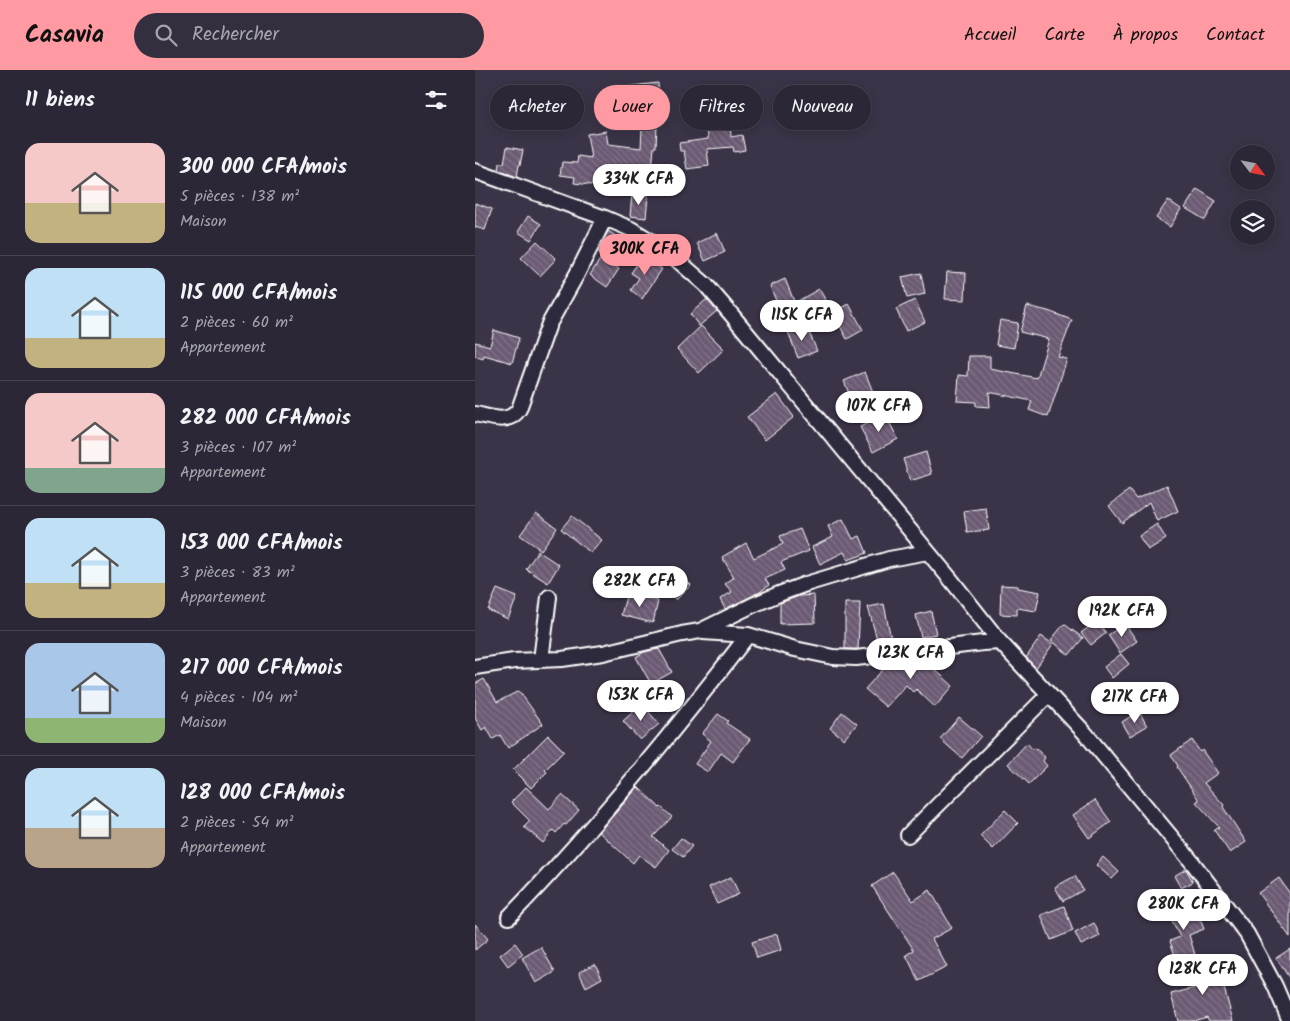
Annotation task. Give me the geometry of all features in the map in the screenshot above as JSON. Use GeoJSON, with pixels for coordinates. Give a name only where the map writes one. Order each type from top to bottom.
{"type":"FeatureCollection","features":[{"type":"Feature","properties":{"kind":"street"},"geometry":{"type":"LineString","coordinates":[[475,171],[605,218],[631,230],[675,258],[706,285],[928,552],[1000,642],[1085,732],[1192,862],[1247,934],[1275,986],[1290,1021]]}},
{"type":"Feature","properties":{"kind":"street"},"geometry":{"type":"LineString","coordinates":[[475,414],[508,419],[515,415],[549,324],[605,218]]}},
{"type":"Feature","properties":{"kind":"street"},"geometry":{"type":"LineString","coordinates":[[700,632],[779,594],[806,584],[889,559],[928,552]]}},
{"type":"Feature","properties":{"kind":"street"},"geometry":{"type":"LineString","coordinates":[[541,660],[549,597]]}},
{"type":"Feature","properties":{"kind":"street"},"geometry":{"type":"LineString","coordinates":[[475,667],[514,661],[562,659],[603,653],[682,634],[700,632],[748,635],[795,649],[833,657],[856,658],[1000,642]]}},
{"type":"Feature","properties":{"kind":"street"},"geometry":{"type":"LineString","coordinates":[[509,917],[547,878],[619,796],[748,635]]}},
{"type":"Feature","properties":{"kind":"street"},"geometry":{"type":"LineString","coordinates":[[908,835],[1049,694]]}},
{"type":"Feature","properties":{"kind":"building"},"geometry":{"type":"Polygon","coordinates":[[[658,83],[658,85],[640,85],[658,83]]]}},
{"type":"Feature","properties":{"kind":"building"},"geometry":{"type":"Polygon","coordinates":[[[642,130],[657,130],[656,147],[654,147],[652,170],[650,170],[649,193],[638,192],[640,169],[602,167],[600,186],[574,183],[575,177],[560,175],[562,162],[577,163],[578,156],[591,158],[587,134],[606,131],[608,144],[641,148],[642,130]]]}},
{"type":"Feature","properties":{"kind":"building"},"geometry":{"type":"Polygon","coordinates":[[[707,130],[731,130],[731,137],[742,135],[745,150],[734,152],[733,147],[707,149],[709,166],[687,169],[684,151],[680,151],[679,143],[708,139],[707,130]]]}},
{"type":"Feature","properties":{"kind":"building"},"geometry":{"type":"Polygon","coordinates":[[[507,147],[523,150],[517,177],[498,170],[499,163],[504,163],[507,147]]]}},
{"type":"Feature","properties":{"kind":"building"},"geometry":{"type":"Polygon","coordinates":[[[1197,189],[1216,201],[1205,220],[1185,208],[1197,189]]]}},
{"type":"Feature","properties":{"kind":"building"},"geometry":{"type":"Polygon","coordinates":[[[632,194],[648,195],[646,218],[630,216],[632,194]]]}},
{"type":"Feature","properties":{"kind":"building"},"geometry":{"type":"Polygon","coordinates":[[[1168,200],[1181,209],[1170,227],[1156,218],[1168,200]]]}},
{"type":"Feature","properties":{"kind":"building"},"geometry":{"type":"Polygon","coordinates":[[[475,203],[492,209],[485,230],[475,227],[475,203]]]}},
{"type":"Feature","properties":{"kind":"building"},"geometry":{"type":"Polygon","coordinates":[[[528,216],[541,224],[531,240],[518,232],[528,216]]]}},
{"type":"Feature","properties":{"kind":"building"},"geometry":{"type":"Polygon","coordinates":[[[608,231],[625,242],[612,264],[619,269],[607,287],[590,275],[603,255],[598,252],[608,231]]]}},
{"type":"Feature","properties":{"kind":"building"},"geometry":{"type":"Polygon","coordinates":[[[717,233],[725,252],[705,261],[697,243],[717,233]]]}},
{"type":"Feature","properties":{"kind":"building"},"geometry":{"type":"Polygon","coordinates":[[[537,241],[556,259],[540,276],[521,258],[537,241]]]}},
{"type":"Feature","properties":{"kind":"building"},"geometry":{"type":"Polygon","coordinates":[[[643,255],[662,269],[642,299],[631,290],[639,278],[631,273],[643,255]]]}},
{"type":"Feature","properties":{"kind":"building"},"geometry":{"type":"Polygon","coordinates":[[[947,272],[966,273],[965,300],[945,299],[947,272]]]}},
{"type":"Feature","properties":{"kind":"building"},"geometry":{"type":"Polygon","coordinates":[[[921,273],[925,294],[907,298],[902,277],[921,273]]]}},
{"type":"Feature","properties":{"kind":"building"},"geometry":{"type":"Polygon","coordinates":[[[785,279],[794,301],[779,308],[770,286],[785,279]]]}},
{"type":"Feature","properties":{"kind":"building"},"geometry":{"type":"Polygon","coordinates":[[[819,289],[831,309],[808,322],[796,302],[819,289]]]}},
{"type":"Feature","properties":{"kind":"building"},"geometry":{"type":"Polygon","coordinates":[[[707,299],[717,311],[699,326],[690,314],[707,299]]]}},
{"type":"Feature","properties":{"kind":"building"},"geometry":{"type":"Polygon","coordinates":[[[915,300],[925,322],[906,331],[896,309],[915,300]]]}},
{"type":"Feature","properties":{"kind":"building"},"geometry":{"type":"Polygon","coordinates":[[[849,304],[863,330],[847,339],[833,313],[849,304]]]}},
{"type":"Feature","properties":{"kind":"building"},"geometry":{"type":"Polygon","coordinates":[[[1027,306],[1072,320],[1058,357],[1067,359],[1048,417],[1029,410],[1032,401],[989,392],[990,407],[976,406],[976,402],[957,401],[959,375],[968,376],[969,356],[990,356],[990,369],[1037,378],[1049,339],[1020,332],[1027,306]]]}},
{"type":"Feature","properties":{"kind":"building"},"geometry":{"type":"Polygon","coordinates":[[[1000,320],[1018,323],[1014,348],[996,345],[1000,320]]]}},
{"type":"Feature","properties":{"kind":"building"},"geometry":{"type":"Polygon","coordinates":[[[806,325],[817,351],[798,358],[788,332],[806,325]]]}},
{"type":"Feature","properties":{"kind":"building"},"geometry":{"type":"Polygon","coordinates":[[[701,326],[724,349],[699,373],[677,349],[701,326]]]}},
{"type":"Feature","properties":{"kind":"building"},"geometry":{"type":"Polygon","coordinates":[[[494,330],[519,338],[512,363],[484,355],[483,359],[475,356],[475,342],[490,346],[494,330]]]}},
{"type":"Feature","properties":{"kind":"building"},"geometry":{"type":"Polygon","coordinates":[[[865,372],[875,397],[854,406],[844,381],[865,372]]]}},
{"type":"Feature","properties":{"kind":"building"},"geometry":{"type":"Polygon","coordinates":[[[777,394],[794,417],[765,440],[747,417],[777,394]]]}},
{"type":"Feature","properties":{"kind":"building"},"geometry":{"type":"Polygon","coordinates":[[[885,414],[898,439],[873,452],[860,427],[885,414]]]}},
{"type":"Feature","properties":{"kind":"building"},"geometry":{"type":"Polygon","coordinates":[[[926,452],[932,474],[910,481],[903,459],[926,452]]]}},
{"type":"Feature","properties":{"kind":"building"},"geometry":{"type":"Polygon","coordinates":[[[1167,485],[1178,511],[1157,521],[1149,502],[1122,523],[1109,506],[1129,490],[1136,499],[1167,485]]]}},
{"type":"Feature","properties":{"kind":"building"},"geometry":{"type":"Polygon","coordinates":[[[986,508],[989,530],[967,532],[964,511],[986,508]]]}},
{"type":"Feature","properties":{"kind":"building"},"geometry":{"type":"Polygon","coordinates":[[[536,513],[557,528],[541,550],[520,535],[536,513]]]}},
{"type":"Feature","properties":{"kind":"building"},"geometry":{"type":"Polygon","coordinates":[[[572,516],[602,540],[591,553],[561,529],[572,516]]]}},
{"type":"Feature","properties":{"kind":"building"},"geometry":{"type":"Polygon","coordinates":[[[843,519],[853,539],[860,536],[867,553],[848,560],[844,552],[820,564],[812,547],[833,537],[828,526],[843,519]]]}},
{"type":"Feature","properties":{"kind":"building"},"geometry":{"type":"Polygon","coordinates":[[[1157,524],[1166,539],[1148,550],[1139,536],[1157,524]]]}},
{"type":"Feature","properties":{"kind":"building"},"geometry":{"type":"Polygon","coordinates":[[[800,529],[809,551],[781,562],[785,570],[765,579],[769,585],[760,592],[725,609],[720,599],[732,592],[725,584],[734,577],[722,557],[746,543],[754,558],[783,544],[780,536],[800,529]]]}},
{"type":"Feature","properties":{"kind":"building"},"geometry":{"type":"Polygon","coordinates":[[[538,551],[559,565],[548,583],[526,569],[538,551]]]}},
{"type":"Feature","properties":{"kind":"building"},"geometry":{"type":"Polygon","coordinates":[[[675,569],[691,585],[676,600],[668,591],[671,588],[663,579],[675,569]]]}},
{"type":"Feature","properties":{"kind":"building"},"geometry":{"type":"Polygon","coordinates":[[[1001,585],[1018,586],[1018,588],[1040,592],[1036,611],[1017,608],[1017,615],[1000,614],[1001,585]]]}},
{"type":"Feature","properties":{"kind":"building"},"geometry":{"type":"Polygon","coordinates":[[[497,589],[517,597],[508,619],[488,610],[497,589]]]}},
{"type":"Feature","properties":{"kind":"building"},"geometry":{"type":"Polygon","coordinates":[[[627,593],[658,601],[653,623],[621,615],[627,593]]]}},
{"type":"Feature","properties":{"kind":"building"},"geometry":{"type":"Polygon","coordinates":[[[814,595],[815,623],[780,624],[780,603],[799,596],[814,595]]]}},
{"type":"Feature","properties":{"kind":"building"},"geometry":{"type":"Polygon","coordinates":[[[845,603],[860,603],[858,649],[845,649],[845,603]]]}},
{"type":"Feature","properties":{"kind":"building"},"geometry":{"type":"Polygon","coordinates":[[[884,604],[891,639],[878,643],[868,607],[884,604]]]}},
{"type":"Feature","properties":{"kind":"building"},"geometry":{"type":"Polygon","coordinates":[[[931,611],[936,634],[921,637],[916,615],[931,611]]]}},
{"type":"Feature","properties":{"kind":"building"},"geometry":{"type":"Polygon","coordinates":[[[1097,621],[1106,633],[1091,645],[1081,633],[1097,621]]]}},
{"type":"Feature","properties":{"kind":"building"},"geometry":{"type":"Polygon","coordinates":[[[1064,624],[1083,638],[1069,655],[1051,640],[1064,624]]]}},
{"type":"Feature","properties":{"kind":"building"},"geometry":{"type":"Polygon","coordinates":[[[1125,624],[1137,641],[1120,653],[1108,635],[1125,624]]]}},
{"type":"Feature","properties":{"kind":"building"},"geometry":{"type":"Polygon","coordinates":[[[1041,636],[1053,644],[1036,668],[1026,658],[1041,636]]]}},
{"type":"Feature","properties":{"kind":"building"},"geometry":{"type":"Polygon","coordinates":[[[659,649],[672,672],[651,684],[636,657],[644,652],[659,649]]]}},
{"type":"Feature","properties":{"kind":"building"},"geometry":{"type":"Polygon","coordinates":[[[1121,654],[1129,664],[1112,678],[1104,667],[1121,654]]]}},
{"type":"Feature","properties":{"kind":"building"},"geometry":{"type":"Polygon","coordinates":[[[951,656],[952,660],[931,666],[953,686],[935,707],[916,689],[913,692],[906,685],[886,707],[865,689],[888,664],[951,656]]]}},
{"type":"Feature","properties":{"kind":"building"},"geometry":{"type":"Polygon","coordinates":[[[484,679],[497,702],[519,691],[543,724],[508,748],[500,735],[493,739],[486,727],[482,730],[475,718],[475,684],[484,679]]]}},
{"type":"Feature","properties":{"kind":"building"},"geometry":{"type":"Polygon","coordinates":[[[642,704],[659,724],[640,740],[623,721],[642,704]]]}},
{"type":"Feature","properties":{"kind":"building"},"geometry":{"type":"Polygon","coordinates":[[[1139,711],[1147,726],[1130,736],[1122,722],[1139,711]]]}},
{"type":"Feature","properties":{"kind":"building"},"geometry":{"type":"Polygon","coordinates":[[[842,712],[857,724],[844,739],[830,728],[842,712]]]}},
{"type":"Feature","properties":{"kind":"building"},"geometry":{"type":"Polygon","coordinates":[[[718,714],[728,721],[726,723],[750,739],[733,762],[721,753],[708,772],[695,764],[711,741],[702,734],[718,714]]]}},
{"type":"Feature","properties":{"kind":"building"},"geometry":{"type":"Polygon","coordinates":[[[959,717],[981,736],[962,758],[940,739],[959,717]]]}},
{"type":"Feature","properties":{"kind":"building"},"geometry":{"type":"Polygon","coordinates":[[[548,735],[564,751],[545,770],[547,772],[531,788],[513,770],[548,735]]]}},
{"type":"Feature","properties":{"kind":"building"},"geometry":{"type":"Polygon","coordinates":[[[1192,740],[1200,752],[1202,750],[1218,773],[1204,783],[1224,805],[1223,807],[1246,842],[1230,853],[1214,830],[1219,827],[1196,802],[1199,800],[1171,755],[1192,740]]]}},
{"type":"Feature","properties":{"kind":"building"},"geometry":{"type":"Polygon","coordinates":[[[1027,743],[1032,749],[1035,748],[1045,757],[1043,761],[1047,766],[1029,784],[1008,764],[1027,743]]]}},
{"type":"Feature","properties":{"kind":"building"},"geometry":{"type":"Polygon","coordinates":[[[526,787],[549,809],[562,795],[579,810],[556,833],[553,830],[543,843],[524,827],[530,821],[511,802],[526,787]]]}},
{"type":"Feature","properties":{"kind":"building"},"geometry":{"type":"Polygon","coordinates":[[[638,787],[672,817],[653,837],[669,850],[656,867],[639,855],[633,863],[599,832],[638,787]]]}},
{"type":"Feature","properties":{"kind":"building"},"geometry":{"type":"Polygon","coordinates":[[[1095,800],[1111,822],[1089,838],[1073,815],[1095,800]]]}},
{"type":"Feature","properties":{"kind":"building"},"geometry":{"type":"Polygon","coordinates":[[[1005,810],[1018,823],[993,849],[980,836],[1005,810]]]}},
{"type":"Feature","properties":{"kind":"building"},"geometry":{"type":"Polygon","coordinates":[[[681,838],[692,846],[683,857],[672,849],[681,838]]]}},
{"type":"Feature","properties":{"kind":"building"},"geometry":{"type":"Polygon","coordinates":[[[1103,857],[1119,872],[1112,879],[1096,865],[1103,857]]]}},
{"type":"Feature","properties":{"kind":"building"},"geometry":{"type":"Polygon","coordinates":[[[1186,869],[1193,882],[1181,888],[1174,876],[1186,869]]]}},
{"type":"Feature","properties":{"kind":"building"},"geometry":{"type":"Polygon","coordinates":[[[893,872],[913,901],[930,890],[952,928],[932,939],[947,967],[919,981],[906,955],[914,950],[872,886],[893,872]]]}},
{"type":"Feature","properties":{"kind":"building"},"geometry":{"type":"Polygon","coordinates":[[[1075,876],[1083,890],[1063,901],[1055,887],[1075,876]]]}},
{"type":"Feature","properties":{"kind":"building"},"geometry":{"type":"Polygon","coordinates":[[[731,877],[739,894],[717,904],[709,887],[731,877]]]}},
{"type":"Feature","properties":{"kind":"building"},"geometry":{"type":"Polygon","coordinates":[[[1279,878],[1290,894],[1290,937],[1258,893],[1279,878]]]}},
{"type":"Feature","properties":{"kind":"building"},"geometry":{"type":"Polygon","coordinates":[[[1188,901],[1204,929],[1189,935],[1196,958],[1178,964],[1170,941],[1180,937],[1167,912],[1188,901]]]}},
{"type":"Feature","properties":{"kind":"building"},"geometry":{"type":"Polygon","coordinates":[[[1064,906],[1073,931],[1051,940],[1041,915],[1064,906]]]}},
{"type":"Feature","properties":{"kind":"building"},"geometry":{"type":"Polygon","coordinates":[[[1094,923],[1100,936],[1081,945],[1075,933],[1094,923]]]}},
{"type":"Feature","properties":{"kind":"building"},"geometry":{"type":"Polygon","coordinates":[[[475,924],[488,939],[475,950],[475,924]]]}},
{"type":"Feature","properties":{"kind":"building"},"geometry":{"type":"Polygon","coordinates":[[[777,934],[781,950],[757,958],[752,942],[777,934]]]}},
{"type":"Feature","properties":{"kind":"building"},"geometry":{"type":"Polygon","coordinates":[[[515,943],[523,954],[508,966],[500,955],[515,943]]]}},
{"type":"Feature","properties":{"kind":"building"},"geometry":{"type":"Polygon","coordinates":[[[541,947],[555,972],[536,983],[522,958],[541,947]]]}},
{"type":"Feature","properties":{"kind":"building"},"geometry":{"type":"Polygon","coordinates":[[[1290,949],[1290,979],[1276,958],[1290,949]]]}},
{"type":"Feature","properties":{"kind":"building"},"geometry":{"type":"Polygon","coordinates":[[[1212,957],[1215,971],[1219,969],[1233,1021],[1209,1021],[1207,1017],[1193,1021],[1178,1021],[1171,994],[1198,987],[1190,962],[1212,957]]]}},
{"type":"Feature","properties":{"kind":"building"},"geometry":{"type":"Polygon","coordinates":[[[595,964],[602,978],[586,987],[579,972],[595,964]]]}}]}
